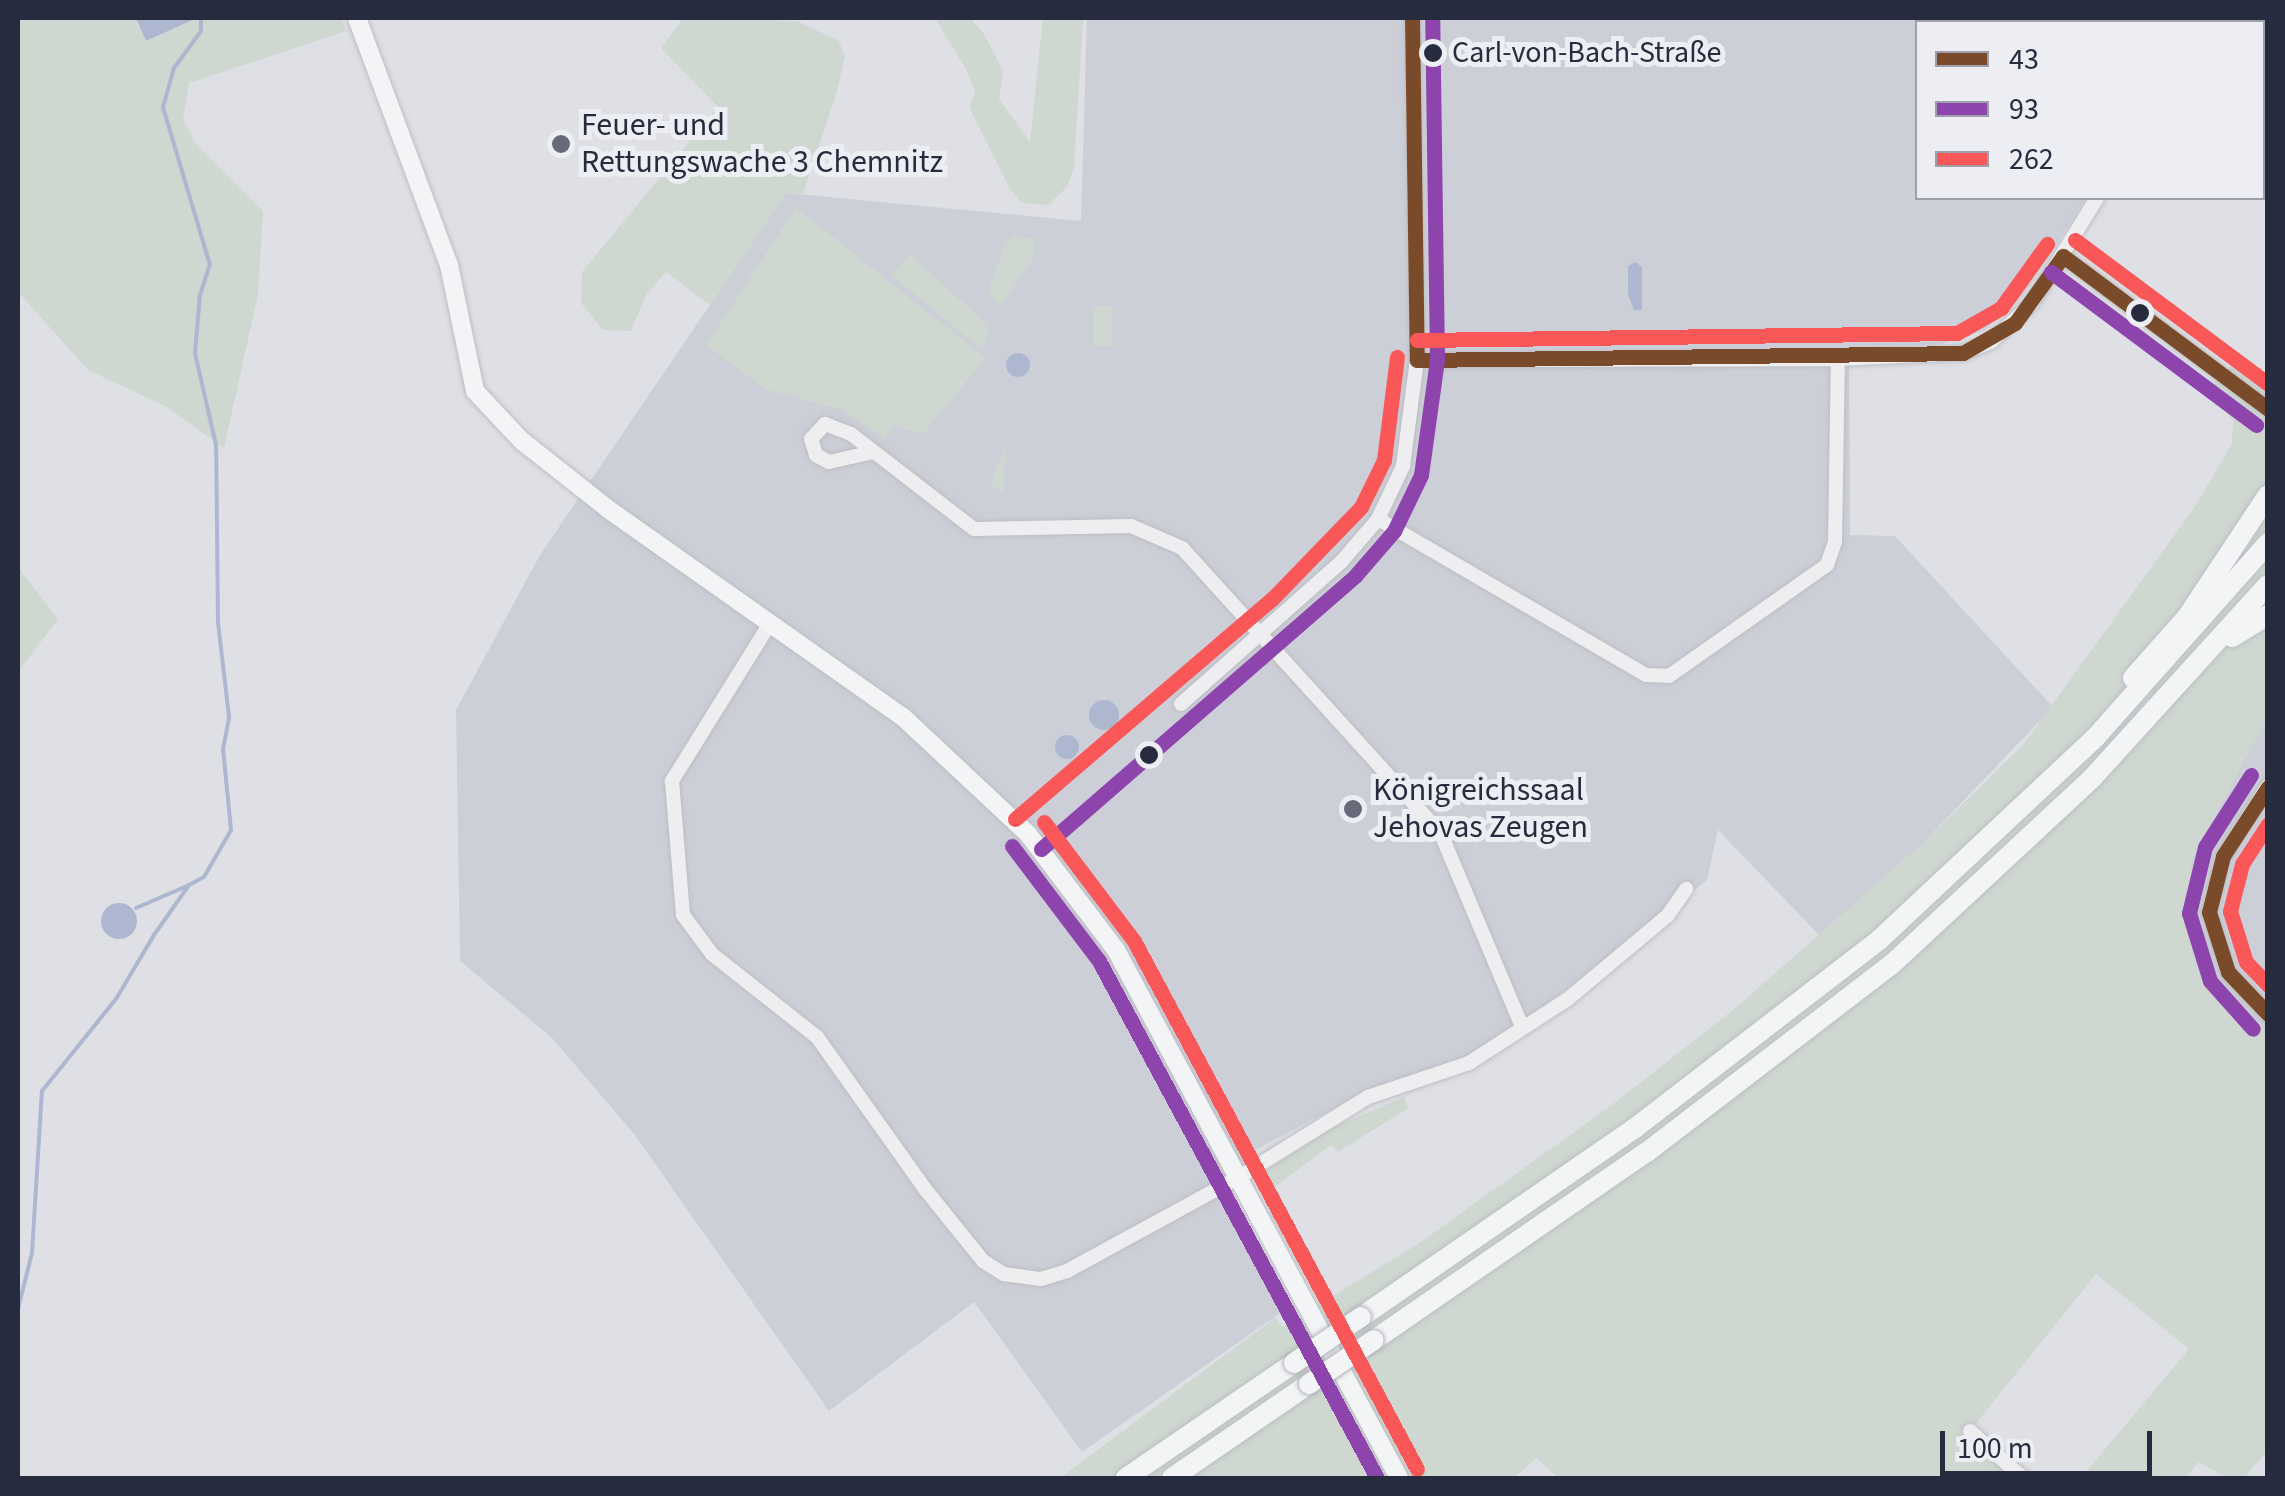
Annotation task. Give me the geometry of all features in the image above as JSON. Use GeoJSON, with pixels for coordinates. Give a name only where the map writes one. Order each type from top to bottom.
{"type":"FeatureCollection","features":[{"type":"Feature","properties":{"kind":"highway"},"geometry":{"type":"LineString","coordinates":[[2094,738],[2110,704],[2187,616],[2268,495]]}},
{"type":"Feature","properties":{"kind":"highway"},"geometry":{"type":"LineString","coordinates":[[1126,1478],[1758,1038],[1894,927],[2094,738],[2268,543]]}},
{"type":"Feature","properties":{"kind":"highway"},"geometry":{"type":"LineString","coordinates":[[1172,1478],[1647,1152],[1891,965],[2020,850],[2268,585]]}},
{"type":"Feature","properties":{"kind":"highway"},"geometry":{"type":"LineString","coordinates":[[2209,652],[2268,615]]}},
{"type":"Feature","properties":{"kind":"main road"},"geometry":{"type":"LineString","coordinates":[[358,18],[449,265],[475,392],[549,463],[769,625],[904,717],[1040,848],[1116,950],[1241,1176],[1400,1478]]}},
{"type":"Feature","properties":{"kind":"street"},"geometry":{"type":"LineString","coordinates":[[1181,704],[1342,561],[1378,519],[1403,466],[1416,360],[1412,18]]}},
{"type":"Feature","properties":{"kind":"street"},"geometry":{"type":"LineString","coordinates":[[1416,360],[1838,360],[1939,356],[1992,341],[2032,303],[2096,200]]}},
{"type":"Feature","properties":{"kind":"street"},"geometry":{"type":"LineString","coordinates":[[2063,256],[2268,409]]}},
{"type":"Feature","properties":{"kind":"street"},"geometry":{"type":"LineString","coordinates":[[1378,519],[1646,675],[1670,676],[1827,566],[1835,542],[1838,360]]}},
{"type":"Feature","properties":{"kind":"street"},"geometry":{"type":"LineString","coordinates":[[869,453],[974,529],[1149,530],[1182,548],[1442,834],[1522,1027]]}},
{"type":"Feature","properties":{"kind":"street"},"geometry":{"type":"LineString","coordinates":[[769,625],[672,781],[680,898],[696,939],[817,1037],[924,1189],[982,1261],[1004,1274],[1040,1279],[1066,1271],[1241,1176],[1351,1106],[1469,1063],[1568,999],[1668,915],[1686,889]]}},
{"type":"Feature","properties":{"kind":"street"},"geometry":{"type":"LineString","coordinates":[[2268,786],[2223,856],[2210,912],[2228,972],[2268,1016]]}},
{"type":"Feature","properties":{"kind":"street"},"geometry":{"type":"LineString","coordinates":[[1970,1431],[2023,1478]]}},
{"type":"Feature","properties":{"kind":"shaded area"},"geometry":{"type":"Polygon","coordinates":[[[18,18],[136,18],[146,41],[197,18],[341,18],[346,31],[189,83],[183,118],[196,144],[263,211],[258,294],[224,448],[165,406],[88,370],[18,292],[18,18]]]}},
{"type":"Feature","properties":{"kind":"shaded area"},"geometry":{"type":"Polygon","coordinates":[[[683,18],[797,21],[839,41],[845,57],[837,91],[803,194],[786,193],[710,305],[666,272],[646,295],[631,331],[603,330],[581,303],[582,272],[718,107],[661,48],[683,18]]]}},
{"type":"Feature","properties":{"kind":"shaded area"},"geometry":{"type":"Polygon","coordinates":[[[935,18],[970,18],[983,33],[1003,70],[999,99],[1030,142],[1043,18],[1083,18],[1074,167],[1067,187],[1048,205],[1022,203],[1010,189],[969,107],[975,92],[967,71],[935,18]]]}},
{"type":"Feature","properties":{"kind":"shaded area"},"geometry":{"type":"Polygon","coordinates":[[[1087,18],[2267,18],[2267,177],[2265,20],[1915,20],[1915,200],[2085,200],[2023,296],[1984,331],[1938,345],[1849,350],[1850,535],[1895,536],[2053,707],[1924,842],[1820,936],[1718,830],[1707,880],[1545,1006],[1465,1057],[1364,1092],[1246,1155],[1226,1200],[1286,1309],[1082,1452],[974,1302],[829,1411],[634,1134],[552,1038],[460,961],[456,710],[540,555],[786,193],[1081,221],[1087,18]]]}},
{"type":"Feature","properties":{"kind":"shaded area"},"geometry":{"type":"Polygon","coordinates":[[[796,208],[986,358],[923,434],[895,426],[884,439],[844,410],[765,389],[706,345],[796,208]]]}},
{"type":"Feature","properties":{"kind":"shaded area"},"geometry":{"type":"Polygon","coordinates":[[[1015,236],[1033,239],[1035,256],[1000,307],[988,292],[1006,241],[1015,236]]]}},
{"type":"Feature","properties":{"kind":"shaded area"},"geometry":{"type":"Polygon","coordinates":[[[910,254],[984,322],[989,332],[982,350],[891,275],[910,254]]]}},
{"type":"Feature","properties":{"kind":"shaded area"},"geometry":{"type":"Polygon","coordinates":[[[1093,306],[1112,306],[1112,346],[1093,346],[1093,306]]]}},
{"type":"Feature","properties":{"kind":"shaded area"},"geometry":{"type":"Polygon","coordinates":[[[2237,359],[2267,379],[2267,717],[2190,862],[2195,964],[2267,1031],[2267,1451],[2244,1478],[2227,1478],[2199,1462],[2185,1478],[2081,1478],[2189,1349],[2096,1274],[1970,1431],[2023,1478],[1558,1478],[1537,1458],[1513,1478],[1060,1478],[1275,1318],[1282,1327],[1418,1244],[1612,1105],[1733,1010],[1924,842],[2023,745],[2194,508],[2232,444],[2233,421],[2208,391],[2237,359]]]}},
{"type":"Feature","properties":{"kind":"shaded area"},"geometry":{"type":"Polygon","coordinates":[[[1005,445],[1004,492],[990,485],[1005,445]]]}},
{"type":"Feature","properties":{"kind":"shaded area"},"geometry":{"type":"Polygon","coordinates":[[[18,567],[58,619],[18,672],[18,567]]]}},
{"type":"Feature","properties":{"kind":"shaded area"},"geometry":{"type":"Polygon","coordinates":[[[2267,717],[2267,1031],[2195,964],[2190,862],[2267,717]]]}},
{"type":"Feature","properties":{"kind":"shaded area"},"geometry":{"type":"Polygon","coordinates":[[[1404,1097],[1408,1108],[1338,1152],[1331,1145],[1265,1194],[1262,1177],[1274,1164],[1323,1132],[1404,1097]]]}},
{"type":"Feature","properties":{"kind":"shaded area"},"geometry":{"type":"Polygon","coordinates":[[[1283,1210],[1311,1253],[1318,1301],[1269,1212],[1283,1210]]]}},
{"type":"Feature","properties":{"kind":"water"},"geometry":{"type":"Polygon","coordinates":[[[136,18],[197,18],[146,41],[136,18]]]}},
{"type":"Feature","properties":{"kind":"water"},"geometry":{"type":"Polygon","coordinates":[[[1635,262],[1642,267],[1642,310],[1634,310],[1628,295],[1628,266],[1635,262]]]}},
{"type":"Feature","properties":{"kind":"water"},"geometry":{"type":"Polygon","coordinates":[[[1018,353],[1030,365],[1018,377],[1006,365],[1018,353]]]}},
{"type":"Feature","properties":{"kind":"water"},"geometry":{"type":"Polygon","coordinates":[[[1104,700],[1115,704],[1119,715],[1115,726],[1104,730],[1093,726],[1089,715],[1093,704],[1104,700]]]}},
{"type":"Feature","properties":{"kind":"water"},"geometry":{"type":"Polygon","coordinates":[[[1067,735],[1076,738],[1076,756],[1067,759],[1058,756],[1055,747],[1058,738],[1067,735]]]}},
{"type":"Feature","properties":{"kind":"water"},"geometry":{"type":"Polygon","coordinates":[[[119,903],[132,908],[137,921],[132,934],[119,939],[106,934],[101,921],[106,908],[119,903]]]}},
{"type":"Feature","properties":{"kind":"waterway"},"geometry":{"type":"LineString","coordinates":[[18,1309],[32,1253],[42,1091],[116,999],[154,935],[189,885],[204,877],[231,830],[223,749],[229,717],[218,622],[216,445],[195,353],[200,295],[210,265],[163,107],[174,68],[201,31],[201,18]]}},
{"type":"Feature","properties":{"kind":"waterway"},"geometry":{"type":"LineString","coordinates":[[136,908],[187,886]]}},
{"type":"Feature","properties":{"kind":"transit line","name":"43"},"geometry":{"type":"LineString","coordinates":[[1412,18],[1417,360]]}},
{"type":"Feature","properties":{"kind":"transit line","name":"93"},"geometry":{"type":"LineString","coordinates":[[1041,849],[1355,576],[1394,531],[1421,475],[1437,360],[1432,18]]}},
{"type":"Feature","properties":{"kind":"transit line","name":"262"},"geometry":{"type":"LineString","coordinates":[[2075,240],[2268,384]]}},
{"type":"Feature","properties":{"kind":"transit line","name":"262"},"geometry":{"type":"LineString","coordinates":[[1417,340],[1957,333],[2001,308],[2047,244]]}},
{"type":"Feature","properties":{"kind":"transit line","name":"43"},"geometry":{"type":"LineString","coordinates":[[2063,256],[2268,409]]}},
{"type":"Feature","properties":{"kind":"transit line","name":"43"},"geometry":{"type":"LineString","coordinates":[[1417,360],[1963,353],[2015,323],[2063,256]]}},
{"type":"Feature","properties":{"kind":"transit line","name":"93"},"geometry":{"type":"LineString","coordinates":[[2051,272],[2256,425]]}},
{"type":"Feature","properties":{"kind":"transit line","name":"262"},"geometry":{"type":"LineString","coordinates":[[1015,819],[1272,599],[1361,507],[1384,460],[1397,357]]}},
{"type":"Feature","properties":{"kind":"transit line","name":"93"},"geometry":{"type":"LineString","coordinates":[[2251,775],[2205,847],[2189,913],[2210,981],[2253,1029]]}},
{"type":"Feature","properties":{"kind":"transit line","name":"43"},"geometry":{"type":"LineString","coordinates":[[2268,787],[2223,856],[2209,912],[2228,972],[2268,1014]]}},
{"type":"Feature","properties":{"kind":"transit line","name":"262"},"geometry":{"type":"LineString","coordinates":[[1044,822],[1134,941],[1417,1469]]}},
{"type":"Feature","properties":{"kind":"transit line","name":"262"},"geometry":{"type":"LineString","coordinates":[[2268,824],[2242,864],[2230,911],[2246,962],[2268,985]]}},
{"type":"Feature","properties":{"kind":"transit line","name":"93"},"geometry":{"type":"LineString","coordinates":[[1012,846],[1099,961],[1377,1478]]}},
{"type":"Feature","properties":{"kind":"place","name":"Carl-von-Bach-Straße"},"geometry":{"type":"Point","coordinates":[1433,53]}},
{"type":"Feature","properties":{"kind":"place","name":"Feuer- und Rettungswache 3 Chemnitz"},"geometry":{"type":"Point","coordinates":[561,144]}},
{"type":"Feature","properties":{"kind":"place","name":"Königreichssaal Jehovas Zeugen"},"geometry":{"type":"Point","coordinates":[1353,809]}}]}
